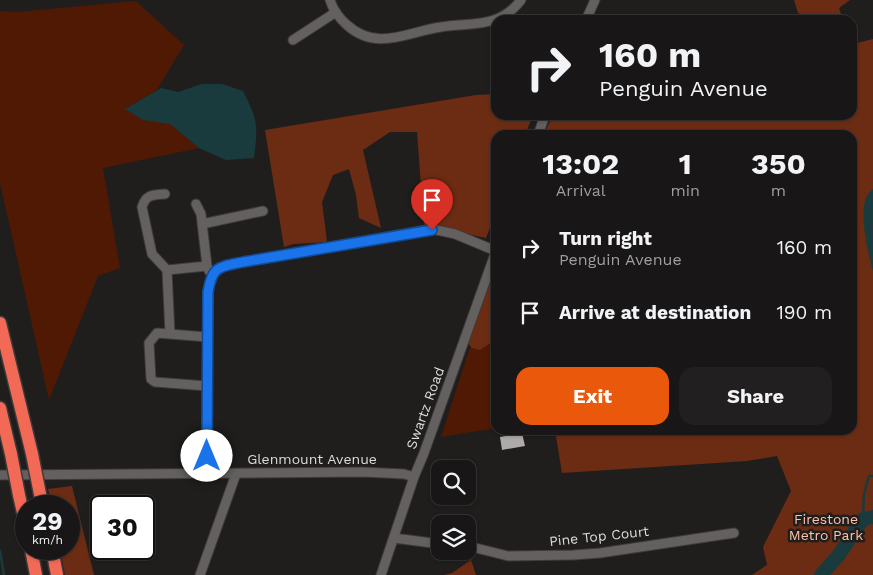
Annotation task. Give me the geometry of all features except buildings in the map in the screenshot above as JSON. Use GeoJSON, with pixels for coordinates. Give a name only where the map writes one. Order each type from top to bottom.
{"type":"FeatureCollection","features":[{"type":"Feature","properties":{"kind":"highway"},"geometry":{"type":"LineString","coordinates":[[0,323],[40,495]]}},
{"type":"Feature","properties":{"kind":"highway"},"geometry":{"type":"LineString","coordinates":[[0,408],[19,495]]}},
{"type":"Feature","properties":{"kind":"highway"},"geometry":{"type":"LineString","coordinates":[[33,560],[36,575]]}},
{"type":"Feature","properties":{"kind":"highway"},"geometry":{"type":"LineString","coordinates":[[54,560],[57,575]]}},
{"type":"Feature","properties":{"kind":"street"},"geometry":{"type":"LineString","coordinates":[[330,0],[336,12],[345,23],[358,33],[376,39],[391,39],[439,27],[491,21]]}},
{"type":"Feature","properties":{"kind":"street"},"geometry":{"type":"LineString","coordinates":[[503,15],[509,12],[521,0]]}},
{"type":"Feature","properties":{"kind":"street"},"geometry":{"type":"LineString","coordinates":[[588,15],[596,0]]}},
{"type":"Feature","properties":{"kind":"street"},"geometry":{"type":"LineString","coordinates":[[293,40],[336,12]]}},
{"type":"Feature","properties":{"kind":"street"},"geometry":{"type":"LineString","coordinates":[[165,194],[150,195],[144,200],[142,207],[152,254],[167,270],[170,334]]}},
{"type":"Feature","properties":{"kind":"street"},"geometry":{"type":"LineString","coordinates":[[196,204],[201,214],[207,266],[212,275]]}},
{"type":"Feature","properties":{"kind":"street"},"geometry":{"type":"LineString","coordinates":[[202,224],[263,211]]}},
{"type":"Feature","properties":{"kind":"street"},"geometry":{"type":"LineString","coordinates":[[206,473],[208,292],[212,275],[217,270],[227,265],[421,230],[443,230],[491,249]]}},
{"type":"Feature","properties":{"kind":"street","name":"Swartz Road"},"geometry":{"type":"LineString","coordinates":[[381,575],[414,477],[491,265]]}},
{"type":"Feature","properties":{"kind":"street"},"geometry":{"type":"LineString","coordinates":[[167,270],[207,266]]}},
{"type":"Feature","properties":{"kind":"street"},"geometry":{"type":"LineString","coordinates":[[207,336],[158,333],[149,343],[151,379],[155,382],[207,386]]}},
{"type":"Feature","properties":{"kind":"street","name":"Glenmount Avenue"},"geometry":{"type":"LineString","coordinates":[[0,475],[384,473],[404,474],[414,477]]}},
{"type":"Feature","properties":{"kind":"street"},"geometry":{"type":"LineString","coordinates":[[200,575],[236,474]]}},
{"type":"Feature","properties":{"kind":"street","name":"Pine Top Court"},"geometry":{"type":"LineString","coordinates":[[476,548],[508,556],[573,555],[600,553],[734,532]]}},
{"type":"Feature","properties":{"kind":"street"},"geometry":{"type":"LineString","coordinates":[[394,538],[431,543]]}},
{"type":"Feature","properties":{"kind":"shaded area"},"geometry":{"type":"Polygon","coordinates":[[[136,1],[184,45],[156,91],[125,109],[143,119],[170,123],[199,148],[103,168],[120,268],[98,276],[49,400],[0,183],[0,11],[17,12],[136,1]]]}},
{"type":"Feature","properties":{"kind":"shaded area"},"geometry":{"type":"Polygon","coordinates":[[[491,302],[491,429],[441,437],[484,304],[491,302]]]}},
{"type":"Feature","properties":{"kind":"green space"},"geometry":{"type":"Polygon","coordinates":[[[794,0],[850,0],[839,8],[841,15],[803,15],[798,13],[794,0]]]}},
{"type":"Feature","properties":{"kind":"green space","name":"Firestone Metro Park"},"geometry":{"type":"Polygon","coordinates":[[[873,39],[873,575],[752,575],[767,565],[763,547],[791,491],[777,456],[747,461],[562,473],[556,435],[857,435],[857,130],[546,130],[551,120],[857,120],[857,43],[873,39]]]}},
{"type":"Feature","properties":{"kind":"green space"},"geometry":{"type":"Polygon","coordinates":[[[491,94],[491,120],[531,120],[527,130],[491,130],[491,225],[486,238],[424,225],[417,132],[390,132],[363,150],[381,228],[359,218],[356,195],[349,169],[333,175],[322,202],[327,242],[293,244],[284,247],[265,130],[476,95],[491,94]]]}},
{"type":"Feature","properties":{"kind":"green space"},"geometry":{"type":"Polygon","coordinates":[[[491,280],[491,343],[480,350],[472,348],[468,343],[491,280]]]}},
{"type":"Feature","properties":{"kind":"green space"},"geometry":{"type":"Polygon","coordinates":[[[72,486],[74,495],[49,495],[48,489],[72,486]]]}},
{"type":"Feature","properties":{"kind":"green space"},"geometry":{"type":"Polygon","coordinates":[[[80,518],[94,575],[65,575],[62,560],[80,560],[80,518]]]}},
{"type":"Feature","properties":{"kind":"green space"},"geometry":{"type":"Polygon","coordinates":[[[471,560],[476,575],[444,575],[452,573],[471,560]]]}},
{"type":"Feature","properties":{"kind":"water"},"geometry":{"type":"Polygon","coordinates":[[[202,84],[222,84],[243,91],[252,109],[256,123],[254,158],[226,160],[199,148],[170,124],[143,120],[125,109],[161,88],[178,92],[202,84]]]}},
{"type":"Feature","properties":{"kind":"water"},"geometry":{"type":"Polygon","coordinates":[[[873,189],[873,271],[863,214],[866,198],[873,189]]]}},
{"type":"Feature","properties":{"kind":"waterway"},"geometry":{"type":"LineString","coordinates":[[863,519],[864,494],[869,476],[873,476]]}},
{"type":"Feature","properties":{"kind":"waterway"},"geometry":{"type":"LineString","coordinates":[[821,575],[838,556],[863,519],[873,517]]}},
{"type":"Feature","properties":{"kind":"waterway"},"geometry":{"type":"LineString","coordinates":[[0,551],[4,575]]}},
{"type":"Feature","properties":{"kind":"route"},"geometry":{"type":"LineString","coordinates":[[207,456],[207,319],[208,292],[212,275],[227,265],[421,230],[432,230]]}}]}
